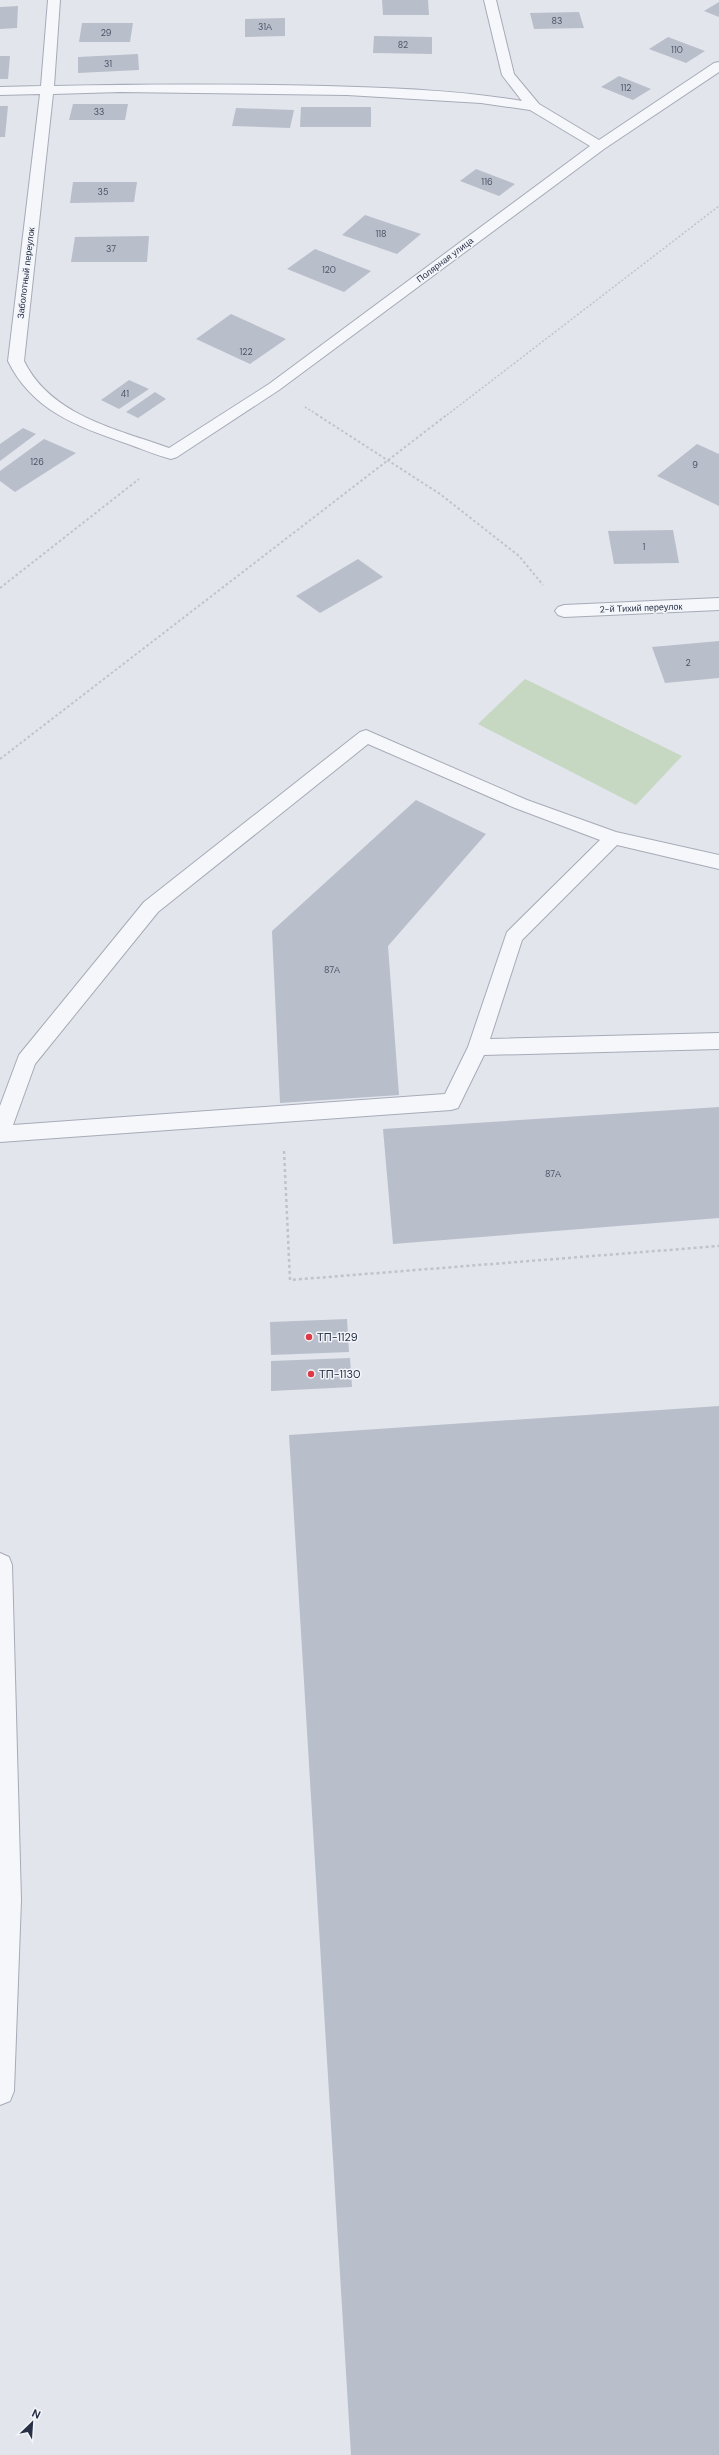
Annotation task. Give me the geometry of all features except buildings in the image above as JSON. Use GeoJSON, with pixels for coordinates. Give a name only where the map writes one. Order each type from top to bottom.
{"type":"FeatureCollection","features":[{"type":"Feature","properties":{"kind":"street","name":"Заболотный переулок"},"geometry":{"type":"LineString","coordinates":[[54,0],[47,90],[16,361],[26,380],[42,397],[67,415],[171,454]]}},
{"type":"Feature","properties":{"kind":"street"},"geometry":{"type":"LineString","coordinates":[[490,0],[508,75],[534,107]]}},
{"type":"Feature","properties":{"kind":"street","name":"Полярная улица"},"geometry":{"type":"LineString","coordinates":[[171,454],[274,387],[599,146],[719,66]]}},
{"type":"Feature","properties":{"kind":"street"},"geometry":{"type":"LineString","coordinates":[[0,91],[204,87],[424,93],[488,98],[534,107],[599,146]]}},
{"type":"Feature","properties":{"kind":"street","name":"2-й Тихий переулок"},"geometry":{"type":"LineString","coordinates":[[564,611],[719,604]]}},
{"type":"Feature","properties":{"kind":"street"},"geometry":{"type":"LineString","coordinates":[[0,1565],[4,1899],[0,2091]]}},
{"type":"Feature","properties":{"kind":"lane"},"geometry":{"type":"LineString","coordinates":[[613,838],[514,937],[478,1047],[451,1102],[0,1134],[26,1061],[151,907],[282,805],[366,736],[521,804],[613,838],[719,862]]}},
{"type":"Feature","properties":{"kind":"lane"},"geometry":{"type":"LineString","coordinates":[[478,1047],[719,1041]]}},
{"type":"Feature","properties":{"kind":"path"},"geometry":{"type":"LineString","coordinates":[[0,759],[719,206]]}},
{"type":"Feature","properties":{"kind":"path"},"geometry":{"type":"LineString","coordinates":[[274,387],[386,461],[440,494],[519,556],[564,611]]}},
{"type":"Feature","properties":{"kind":"path"},"geometry":{"type":"LineString","coordinates":[[0,588],[171,454]]}},
{"type":"Feature","properties":{"kind":"path"},"geometry":{"type":"LineString","coordinates":[[282,1114],[290,1280],[719,1246]]}},
{"type":"Feature","properties":{"kind":"green space"},"geometry":{"type":"Polygon","coordinates":[[[525,679],[682,756],[636,805],[478,724],[525,679]]]}},
{"type":"Feature","properties":{"kind":"place","name":"ТП-1129"},"geometry":{"type":"Point","coordinates":[309,1337]}},
{"type":"Feature","properties":{"kind":"place","name":"ТП-1130"},"geometry":{"type":"Point","coordinates":[311,1374]}}]}
